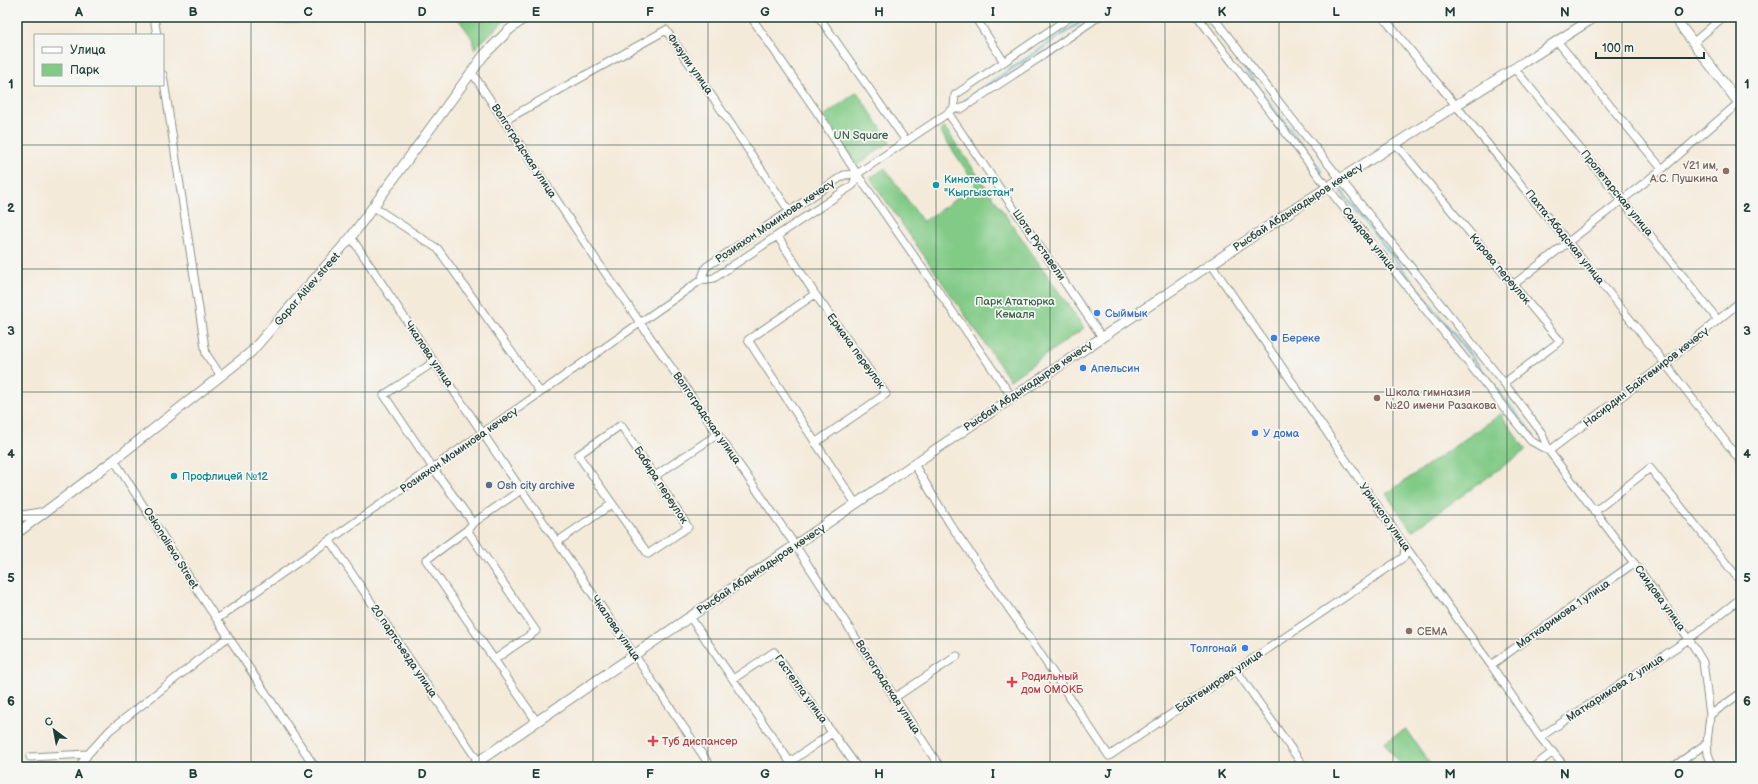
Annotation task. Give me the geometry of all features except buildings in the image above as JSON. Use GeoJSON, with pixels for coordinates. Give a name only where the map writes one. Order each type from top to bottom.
{"type":"FeatureCollection","features":[{"type":"Feature","properties":{"kind":"main road","name":"Gapar Aitiev street"},"geometry":{"type":"LineString","coordinates":[[17,533],[114,460],[251,352],[351,238],[472,71],[497,42],[526,17]]}},
{"type":"Feature","properties":{"kind":"main road","name":"Рысбай Абдыкадыров көчөсү"},"geometry":{"type":"LineString","coordinates":[[470,767],[1012,397],[1211,264],[1395,143],[1595,17]]}},
{"type":"Feature","properties":{"kind":"main road"},"geometry":{"type":"LineString","coordinates":[[1674,17],[1740,103]]}},
{"type":"Feature","properties":{"kind":"main road","name":"Gapar Aitiev street"},"geometry":{"type":"LineString","coordinates":[[17,524],[43,512]]}},
{"type":"Feature","properties":{"kind":"main road"},"geometry":{"type":"LineString","coordinates":[[17,517],[43,512]]}},
{"type":"Feature","properties":{"kind":"street"},"geometry":{"type":"LineString","coordinates":[[154,17],[157,34]]}},
{"type":"Feature","properties":{"kind":"street"},"geometry":{"type":"LineString","coordinates":[[751,17],[819,115],[857,174],[1012,397]]}},
{"type":"Feature","properties":{"kind":"street"},"geometry":{"type":"LineString","coordinates":[[819,17],[906,141]]}},
{"type":"Feature","properties":{"kind":"street"},"geometry":{"type":"LineString","coordinates":[[975,17],[1004,62]]}},
{"type":"Feature","properties":{"kind":"street"},"geometry":{"type":"LineString","coordinates":[[951,110],[955,95],[1070,17]]}},
{"type":"Feature","properties":{"kind":"street","name":"Розияхон Моминова көчөсү"},"geometry":{"type":"LineString","coordinates":[[701,280],[706,267],[844,175],[857,174],[951,110],[961,109],[1098,17]]}},
{"type":"Feature","properties":{"kind":"street","name":"Саидова улица"},"geometry":{"type":"LineString","coordinates":[[1198,17],[1327,187],[1531,442],[1549,451]]}},
{"type":"Feature","properties":{"kind":"street","name":"Саидова улица"},"geometry":{"type":"LineString","coordinates":[[1213,17],[1340,179],[1504,383],[1541,432],[1549,451],[1634,563],[1689,639],[1703,662],[1710,716],[1707,743],[1708,754],[1713,767]]}},
{"type":"Feature","properties":{"kind":"street","name":"Пахта-Абадская улица"},"geometry":{"type":"LineString","coordinates":[[1383,17],[1569,242],[1666,363],[1741,462]]}},
{"type":"Feature","properties":{"kind":"street"},"geometry":{"type":"LineString","coordinates":[[1694,42],[1722,17]]}},
{"type":"Feature","properties":{"kind":"street","name":"Физули улица"},"geometry":{"type":"LineString","coordinates":[[504,121],[666,30],[790,212]]}},
{"type":"Feature","properties":{"kind":"street"},"geometry":{"type":"LineString","coordinates":[[1557,41],[1662,169]]}},
{"type":"Feature","properties":{"kind":"street","name":"Пролетарская улица"},"geometry":{"type":"LineString","coordinates":[[1514,68],[1718,320]]}},
{"type":"Feature","properties":{"kind":"street","name":"Волгоградская улица"},"geometry":{"type":"LineString","coordinates":[[472,71],[595,258],[642,323],[795,545],[940,767]]}},
{"type":"Feature","properties":{"kind":"street"},"geometry":{"type":"LineString","coordinates":[[164,81],[206,354],[220,376]]}},
{"type":"Feature","properties":{"kind":"street"},"geometry":{"type":"LineString","coordinates":[[1514,285],[1662,169],[1740,103]]}},
{"type":"Feature","properties":{"kind":"street","name":"Шота Руставели"},"geometry":{"type":"LineString","coordinates":[[951,110],[1102,337]]}},
{"type":"Feature","properties":{"kind":"street","name":"Кирова переулок"},"geometry":{"type":"LineString","coordinates":[[1395,143],[1560,341],[1504,383]]}},
{"type":"Feature","properties":{"kind":"street","name":"Розияхон Моминова көчөсү"},"geometry":{"type":"LineString","coordinates":[[217,619],[540,392],[642,323],[701,280],[714,278],[778,237],[853,185],[857,174]]}},
{"type":"Feature","properties":{"kind":"street"},"geometry":{"type":"LineString","coordinates":[[374,207],[438,249],[540,392]]}},
{"type":"Feature","properties":{"kind":"street","name":"Ермака переулок"},"geometry":{"type":"LineString","coordinates":[[778,237],[815,294],[886,394],[815,443]]}},
{"type":"Feature","properties":{"kind":"street","name":"Чкалова улица"},"geometry":{"type":"LineString","coordinates":[[351,238],[482,433],[711,767]]}},
{"type":"Feature","properties":{"kind":"street","name":"Урицкого улица"},"geometry":{"type":"LineString","coordinates":[[1211,264],[1406,546],[1540,736],[1565,767]]}},
{"type":"Feature","properties":{"kind":"street"},"geometry":{"type":"LineString","coordinates":[[815,294],[748,340],[856,504]]}},
{"type":"Feature","properties":{"kind":"street","name":"Насирдин Байтемиров көчөсү"},"geometry":{"type":"LineString","coordinates":[[1549,451],[1666,363],[1741,301]]}},
{"type":"Feature","properties":{"kind":"street"},"geometry":{"type":"LineString","coordinates":[[434,362],[384,395],[433,468],[473,523]]}},
{"type":"Feature","properties":{"kind":"street","name":"Бабира переулок"},"geometry":{"type":"LineString","coordinates":[[621,425],[655,476],[688,527],[648,554],[578,455],[621,425]]}},
{"type":"Feature","properties":{"kind":"street"},"geometry":{"type":"LineString","coordinates":[[655,476],[718,434]]}},
{"type":"Feature","properties":{"kind":"street","name":"Oskonalieva Street"},"geometry":{"type":"LineString","coordinates":[[114,460],[315,767]]}},
{"type":"Feature","properties":{"kind":"street","name":"Байтемирова улица"},"geometry":{"type":"LineString","coordinates":[[914,464],[950,524],[1109,756],[1404,557],[1406,546]]}},
{"type":"Feature","properties":{"kind":"street"},"geometry":{"type":"LineString","coordinates":[[1594,512],[1650,468],[1741,582]]}},
{"type":"Feature","properties":{"kind":"street"},"geometry":{"type":"LineString","coordinates":[[521,490],[473,523],[467,530],[426,560],[537,722]]}},
{"type":"Feature","properties":{"kind":"street"},"geometry":{"type":"LineString","coordinates":[[557,542],[612,504]]}},
{"type":"Feature","properties":{"kind":"street"},"geometry":{"type":"LineString","coordinates":[[467,530],[536,631],[494,660]]}},
{"type":"Feature","properties":{"kind":"street","name":"20 партсъезда улица"},"geometry":{"type":"LineString","coordinates":[[330,541],[478,761]]}},
{"type":"Feature","properties":{"kind":"street","name":"Маткаримова 1 улица"},"geometry":{"type":"LineString","coordinates":[[1491,665],[1634,563]]}},
{"type":"Feature","properties":{"kind":"street","name":"Маткаримова 2 улица"},"geometry":{"type":"LineString","coordinates":[[1540,736],[1689,639],[1741,598]]}},
{"type":"Feature","properties":{"kind":"street"},"geometry":{"type":"LineString","coordinates":[[690,617],[790,762],[832,732]]}},
{"type":"Feature","properties":{"kind":"street"},"geometry":{"type":"LineString","coordinates":[[79,767],[88,754],[110,730],[228,636]]}},
{"type":"Feature","properties":{"kind":"street","name":"Гастелла улица"},"geometry":{"type":"LineString","coordinates":[[733,679],[774,652],[857,767]]}},
{"type":"Feature","properties":{"kind":"street"},"geometry":{"type":"LineString","coordinates":[[894,698],[957,656]]}},
{"type":"Feature","properties":{"kind":"street"},"geometry":{"type":"LineString","coordinates":[[1236,670],[1304,767]]}},
{"type":"Feature","properties":{"kind":"street"},"geometry":{"type":"LineString","coordinates":[[1710,716],[1741,694]]}},
{"type":"Feature","properties":{"kind":"street"},"geometry":{"type":"LineString","coordinates":[[1673,767],[1707,743]]}},
{"type":"Feature","properties":{"kind":"street"},"geometry":{"type":"LineString","coordinates":[[1533,767],[1553,752]]}},
{"type":"Feature","properties":{"kind":"street"},"geometry":{"type":"LineString","coordinates":[[30,757],[88,754]]}},
{"type":"Feature","properties":{"kind":"green space"},"geometry":{"type":"Polygon","coordinates":[[[279,17],[341,17],[310,22],[278,23],[279,17]]]}},
{"type":"Feature","properties":{"kind":"green space"},"geometry":{"type":"Polygon","coordinates":[[[457,17],[508,17],[474,49],[472,38],[457,17]]]}},
{"type":"Feature","properties":{"kind":"green space","name":"UN Square"},"geometry":{"type":"Polygon","coordinates":[[[857,92],[890,142],[857,165],[824,116],[857,92]]]}},
{"type":"Feature","properties":{"kind":"green space","name":"Парк Ататюрка Кемаля"},"geometry":{"type":"Polygon","coordinates":[[[945,128],[1084,328],[1010,380],[870,178],[885,168],[923,222],[976,185],[940,131],[945,128]]]}},
{"type":"Feature","properties":{"kind":"green space"},"geometry":{"type":"Polygon","coordinates":[[[1501,414],[1526,450],[1412,531],[1386,494],[1501,414]]]}},
{"type":"Feature","properties":{"kind":"green space"},"geometry":{"type":"Polygon","coordinates":[[[1406,729],[1430,764],[1424,767],[1401,767],[1384,742],[1406,729]]]}},
{"type":"Feature","properties":{"kind":"waterway"},"geometry":{"type":"LineString","coordinates":[[962,102],[1088,17]]}},
{"type":"Feature","properties":{"kind":"waterway"},"geometry":{"type":"LineString","coordinates":[[1206,17],[1322,172]]}},
{"type":"Feature","properties":{"kind":"waterway"},"geometry":{"type":"LineString","coordinates":[[1341,191],[1534,436]]}},
{"type":"Feature","properties":{"kind":"place","name":"√21 им, А.С. Пушкина"},"geometry":{"type":"Point","coordinates":[1726,171]}},
{"type":"Feature","properties":{"kind":"place","name":"Кинотеатр \"Кыргызстан\""},"geometry":{"type":"Point","coordinates":[936,185]}},
{"type":"Feature","properties":{"kind":"place","name":"Сыймык"},"geometry":{"type":"Point","coordinates":[1097,313]}},
{"type":"Feature","properties":{"kind":"place","name":"Береке"},"geometry":{"type":"Point","coordinates":[1274,338]}},
{"type":"Feature","properties":{"kind":"place","name":"Апельсин"},"geometry":{"type":"Point","coordinates":[1083,368]}},
{"type":"Feature","properties":{"kind":"place","name":"Школа гимназия №20 имени Разакова"},"geometry":{"type":"Point","coordinates":[1377,398]}},
{"type":"Feature","properties":{"kind":"place","name":"У дома"},"geometry":{"type":"Point","coordinates":[1255,433]}},
{"type":"Feature","properties":{"kind":"place","name":"Профлицей №12"},"geometry":{"type":"Point","coordinates":[174,476]}},
{"type":"Feature","properties":{"kind":"place","name":"Osh city archive"},"geometry":{"type":"Point","coordinates":[489,485]}},
{"type":"Feature","properties":{"kind":"place","name":"СЕМА"},"geometry":{"type":"Point","coordinates":[1409,631]}},
{"type":"Feature","properties":{"kind":"place","name":"Толгонай"},"geometry":{"type":"Point","coordinates":[1245,648]}},
{"type":"Feature","properties":{"kind":"place","name":"Родильный дом ОМОКБ"},"geometry":{"type":"Point","coordinates":[1012,682]}},
{"type":"Feature","properties":{"kind":"place","name":"Туб диспансер"},"geometry":{"type":"Point","coordinates":[653,741]}}]}
